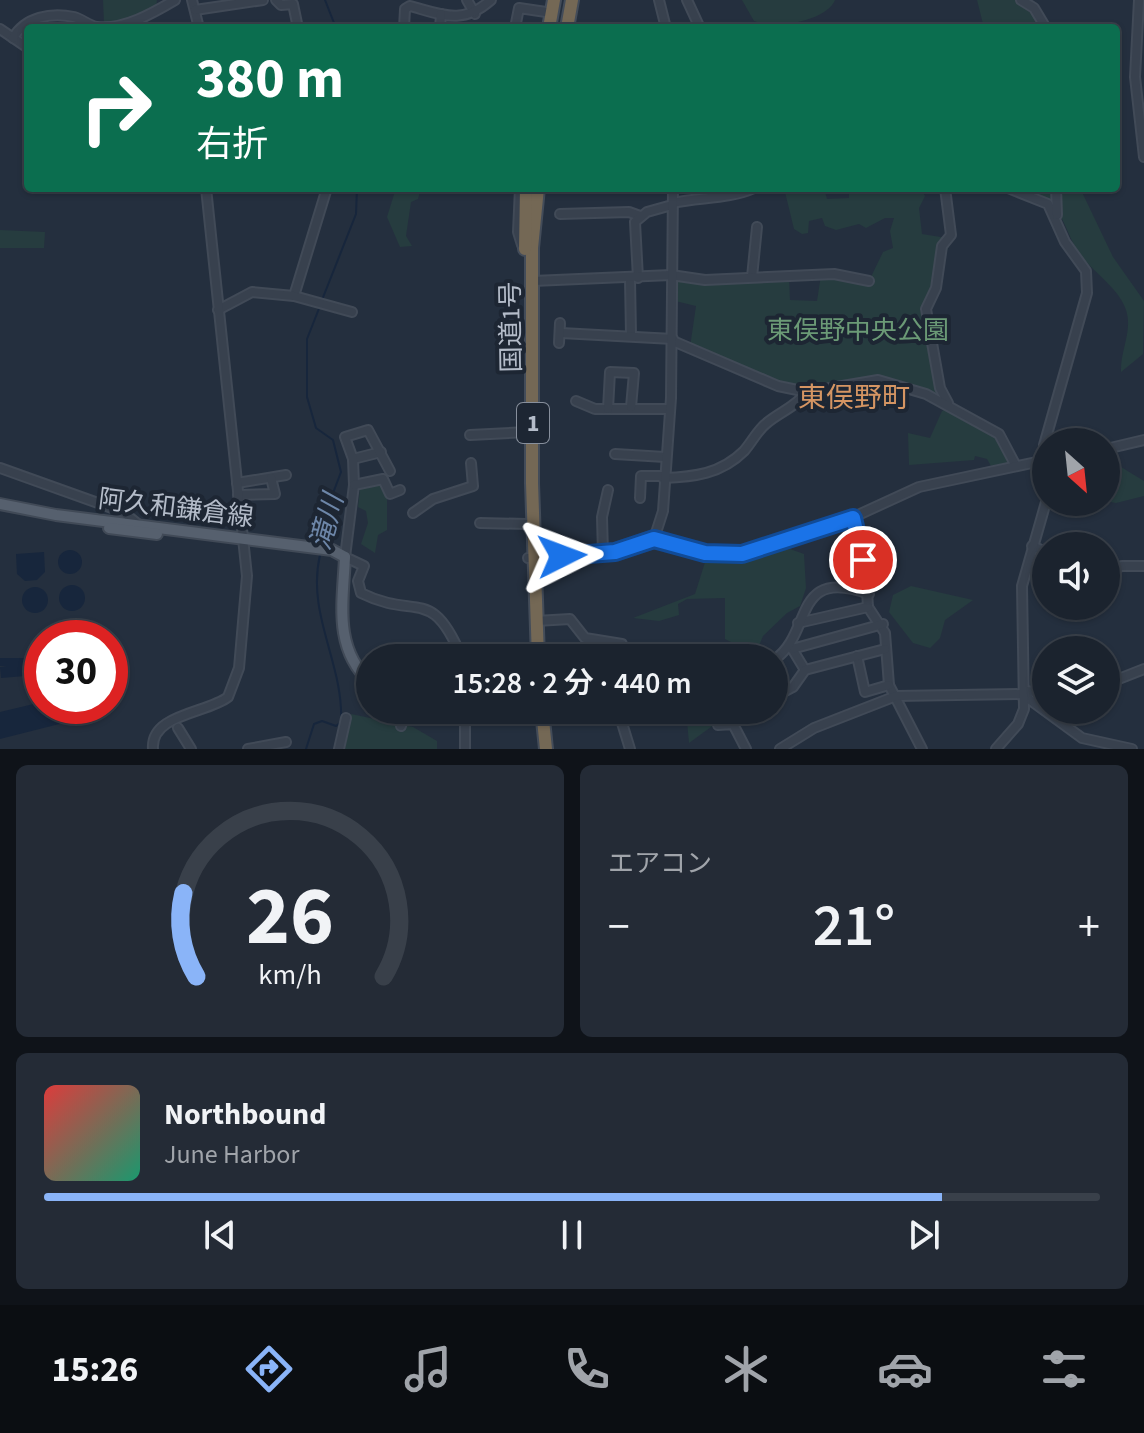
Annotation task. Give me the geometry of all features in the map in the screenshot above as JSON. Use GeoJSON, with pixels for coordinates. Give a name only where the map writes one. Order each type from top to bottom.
{"type":"FeatureCollection","features":[{"type":"Feature","properties":{"kind":"highway"},"geometry":{"type":"LineString","coordinates":[[547,24],[551,0]]}},
{"type":"Feature","properties":{"kind":"highway"},"geometry":{"type":"LineString","coordinates":[[561,24],[569,2]]}},
{"type":"Feature","properties":{"kind":"highway"},"geometry":{"type":"LineString","coordinates":[[567,24],[569,2]]}},
{"type":"Feature","properties":{"kind":"highway","name":"国道1号"},"geometry":{"type":"LineString","coordinates":[[523,192],[527,524],[536,644]]}},
{"type":"Feature","properties":{"kind":"highway","name":"1"},"geometry":{"type":"LineString","coordinates":[[525,250],[534,192]]}},
{"type":"Feature","properties":{"kind":"highway","name":"国道1号"},"geometry":{"type":"LineString","coordinates":[[535,192],[531,558],[535,644]]}},
{"type":"Feature","properties":{"kind":"highway"},"geometry":{"type":"LineString","coordinates":[[538,749],[539,724]]}},
{"type":"Feature","properties":{"kind":"highway"},"geometry":{"type":"LineString","coordinates":[[542,724],[546,749]]}},
{"type":"Feature","properties":{"kind":"main road","name":"阿久和鎌倉線"},"geometry":{"type":"LineString","coordinates":[[0,504],[345,557]]}},
{"type":"Feature","properties":{"kind":"main road","name":"阿久和鎌倉線"},"geometry":{"type":"LineString","coordinates":[[0,510],[55,521],[243,541]]}},
{"type":"Feature","properties":{"kind":"main road"},"geometry":{"type":"LineString","coordinates":[[345,557],[344,640],[356,666]]}},
{"type":"Feature","properties":{"kind":"street"},"geometry":{"type":"LineString","coordinates":[[121,24],[175,0]]}},
{"type":"Feature","properties":{"kind":"street"},"geometry":{"type":"LineString","coordinates":[[192,0],[198,24]]}},
{"type":"Feature","properties":{"kind":"street"},"geometry":{"type":"LineString","coordinates":[[195,10],[263,0]]}},
{"type":"Feature","properties":{"kind":"street"},"geometry":{"type":"LineString","coordinates":[[276,0],[281,5],[293,4],[297,24]]}},
{"type":"Feature","properties":{"kind":"street"},"geometry":{"type":"LineString","coordinates":[[467,0],[475,14]]}},
{"type":"Feature","properties":{"kind":"street"},"geometry":{"type":"LineString","coordinates":[[404,24],[405,9],[410,6],[466,17],[475,14],[491,0]]}},
{"type":"Feature","properties":{"kind":"street"},"geometry":{"type":"LineString","coordinates":[[546,24],[546,12],[551,0]]}},
{"type":"Feature","properties":{"kind":"street"},"geometry":{"type":"LineString","coordinates":[[659,0],[665,24]]}},
{"type":"Feature","properties":{"kind":"street"},"geometry":{"type":"LineString","coordinates":[[687,0],[698,24]]}},
{"type":"Feature","properties":{"kind":"street"},"geometry":{"type":"LineString","coordinates":[[1021,0],[1034,8],[1044,24]]}},
{"type":"Feature","properties":{"kind":"street"},"geometry":{"type":"LineString","coordinates":[[1139,0],[1135,77],[1144,157]]}},
{"type":"Feature","properties":{"kind":"street"},"geometry":{"type":"LineString","coordinates":[[516,24],[519,8],[546,12]]}},
{"type":"Feature","properties":{"kind":"street"},"geometry":{"type":"LineString","coordinates":[[440,24],[441,14]]}},
{"type":"Feature","properties":{"kind":"street"},"geometry":{"type":"LineString","coordinates":[[13,38],[22,23],[31,19],[74,17],[91,24]]}},
{"type":"Feature","properties":{"kind":"street"},"geometry":{"type":"LineString","coordinates":[[0,29],[24,45]]}},
{"type":"Feature","properties":{"kind":"street"},"geometry":{"type":"LineString","coordinates":[[153,749],[152,742],[164,726],[215,706],[228,697],[239,668],[247,576],[206,192]]}},
{"type":"Feature","properties":{"kind":"street"},"geometry":{"type":"LineString","coordinates":[[294,296],[326,192]]}},
{"type":"Feature","properties":{"kind":"street"},"geometry":{"type":"LineString","coordinates":[[654,539],[663,511],[670,409],[673,192]]}},
{"type":"Feature","properties":{"kind":"street"},"geometry":{"type":"LineString","coordinates":[[631,335],[635,222],[640,216],[672,204],[744,192]]}},
{"type":"Feature","properties":{"kind":"street"},"geometry":{"type":"LineString","coordinates":[[946,192],[951,235],[942,246],[936,288],[926,309],[940,388],[949,404]]}},
{"type":"Feature","properties":{"kind":"street"},"geometry":{"type":"LineString","coordinates":[[1019,192],[1042,200],[1051,208],[1060,230],[1086,271],[1088,285],[1049,428]]}},
{"type":"Feature","properties":{"kind":"street"},"geometry":{"type":"LineString","coordinates":[[1056,192],[1060,230]]}},
{"type":"Feature","properties":{"kind":"street"},"geometry":{"type":"LineString","coordinates":[[560,214],[629,212],[640,216]]}},
{"type":"Feature","properties":{"kind":"street"},"geometry":{"type":"LineString","coordinates":[[752,277],[757,227]]}},
{"type":"Feature","properties":{"kind":"street"},"geometry":{"type":"LineString","coordinates":[[533,281],[671,275],[705,280],[841,275],[869,281]]}},
{"type":"Feature","properties":{"kind":"street"},"geometry":{"type":"LineString","coordinates":[[218,310],[252,292],[294,296],[352,312]]}},
{"type":"Feature","properties":{"kind":"street"},"geometry":{"type":"LineString","coordinates":[[559,343],[560,323]]}},
{"type":"Feature","properties":{"kind":"street"},"geometry":{"type":"LineString","coordinates":[[561,333],[673,340],[772,384],[807,392],[878,380],[949,404],[1002,437],[1016,466]]}},
{"type":"Feature","properties":{"kind":"street"},"geometry":{"type":"LineString","coordinates":[[608,409],[610,372],[634,373],[631,407]]}},
{"type":"Feature","properties":{"kind":"street"},"geometry":{"type":"LineString","coordinates":[[640,498],[641,476],[703,475],[729,462],[745,450],[764,425],[785,413],[807,392]]}},
{"type":"Feature","properties":{"kind":"street"},"geometry":{"type":"LineString","coordinates":[[576,401],[592,409],[670,409]]}},
{"type":"Feature","properties":{"kind":"street"},"geometry":{"type":"LineString","coordinates":[[390,471],[368,430],[345,437],[353,459],[354,485],[345,557],[364,566],[358,581],[361,593],[378,601],[425,607],[441,617],[455,644]]}},
{"type":"Feature","properties":{"kind":"street"},"geometry":{"type":"LineString","coordinates":[[470,435],[527,432]]}},
{"type":"Feature","properties":{"kind":"street"},"geometry":{"type":"LineString","coordinates":[[1120,446],[1144,440]]}},
{"type":"Feature","properties":{"kind":"street"},"geometry":{"type":"LineString","coordinates":[[353,459],[381,452]]}},
{"type":"Feature","properties":{"kind":"street"},"geometry":{"type":"LineString","coordinates":[[615,454],[665,457]]}},
{"type":"Feature","properties":{"kind":"street"},"geometry":{"type":"LineString","coordinates":[[413,513],[433,499],[473,486],[471,463]]}},
{"type":"Feature","properties":{"kind":"street"},"geometry":{"type":"LineString","coordinates":[[531,558],[603,554],[654,539],[705,553],[742,554],[853,518],[919,487],[1032,463]]}},
{"type":"Feature","properties":{"kind":"street"},"geometry":{"type":"LineString","coordinates":[[0,468],[123,512],[139,525]]}},
{"type":"Feature","properties":{"kind":"street"},"geometry":{"type":"LineString","coordinates":[[237,483],[286,475]]}},
{"type":"Feature","properties":{"kind":"street"},"geometry":{"type":"LineString","coordinates":[[238,495],[275,494],[271,478]]}},
{"type":"Feature","properties":{"kind":"street"},"geometry":{"type":"LineString","coordinates":[[354,485],[383,479],[390,494],[400,490]]}},
{"type":"Feature","properties":{"kind":"street"},"geometry":{"type":"LineString","coordinates":[[603,554],[602,517],[608,490]]}},
{"type":"Feature","properties":{"kind":"street"},"geometry":{"type":"LineString","coordinates":[[853,518],[869,594],[868,607],[883,624],[889,685],[922,749]]}},
{"type":"Feature","properties":{"kind":"street"},"geometry":{"type":"LineString","coordinates":[[480,523],[527,524]]}},
{"type":"Feature","properties":{"kind":"street"},"geometry":{"type":"LineString","coordinates":[[996,749],[1018,724],[1026,694],[1022,586],[1032,546]]}},
{"type":"Feature","properties":{"kind":"street"},"geometry":{"type":"LineString","coordinates":[[1120,567],[1144,566]]}},
{"type":"Feature","properties":{"kind":"street"},"geometry":{"type":"LineString","coordinates":[[805,670],[792,648],[798,623],[810,600],[830,589],[849,587],[869,594]]}},
{"type":"Feature","properties":{"kind":"street"},"geometry":{"type":"LineString","coordinates":[[798,623],[868,607]]}},
{"type":"Feature","properties":{"kind":"street"},"geometry":{"type":"LineString","coordinates":[[536,621],[570,619],[585,638],[622,644]]}},
{"type":"Feature","properties":{"kind":"street"},"geometry":{"type":"LineString","coordinates":[[788,651],[883,624]]}},
{"type":"Feature","properties":{"kind":"street"},"geometry":{"type":"LineString","coordinates":[[788,690],[805,670],[885,649]]}},
{"type":"Feature","properties":{"kind":"street"},"geometry":{"type":"LineString","coordinates":[[857,656],[865,692],[889,685]]}},
{"type":"Feature","properties":{"kind":"street"},"geometry":{"type":"LineString","coordinates":[[1120,678],[1144,669]]}},
{"type":"Feature","properties":{"kind":"street"},"geometry":{"type":"LineString","coordinates":[[1026,694],[1082,738],[1132,749]]}},
{"type":"Feature","properties":{"kind":"street"},"geometry":{"type":"LineString","coordinates":[[780,749],[814,728],[896,696],[1032,694]]}},
{"type":"Feature","properties":{"kind":"street"},"geometry":{"type":"LineString","coordinates":[[339,749],[346,718]]}},
{"type":"Feature","properties":{"kind":"street"},"geometry":{"type":"LineString","coordinates":[[465,724],[465,749]]}},
{"type":"Feature","properties":{"kind":"street"},"geometry":{"type":"LineString","coordinates":[[622,724],[630,749]]}},
{"type":"Feature","properties":{"kind":"street"},"geometry":{"type":"LineString","coordinates":[[733,724],[746,749]]}},
{"type":"Feature","properties":{"kind":"street"},"geometry":{"type":"LineString","coordinates":[[178,728],[188,748]]}},
{"type":"Feature","properties":{"kind":"street"},"geometry":{"type":"LineString","coordinates":[[248,749],[286,742]]}},
{"type":"Feature","properties":{"kind":"green space"},"geometry":{"type":"Polygon","coordinates":[[[103,0],[157,0],[156,8],[130,20],[104,24],[103,0]]]}},
{"type":"Feature","properties":{"kind":"green space"},"geometry":{"type":"Polygon","coordinates":[[[742,0],[835,0],[822,13],[799,22],[763,24],[754,21],[742,0]]]}},
{"type":"Feature","properties":{"kind":"green space"},"geometry":{"type":"Polygon","coordinates":[[[977,0],[1016,0],[1033,15],[1037,24],[983,24],[977,0]]]}},
{"type":"Feature","properties":{"kind":"green space"},"geometry":{"type":"Polygon","coordinates":[[[395,192],[420,192],[418,199],[411,202],[406,236],[412,246],[400,247],[387,217],[395,192]]]}},
{"type":"Feature","properties":{"kind":"green space","name":"東俣野中央公園"},"geometry":{"type":"Polygon","coordinates":[[[785,192],[825,192],[827,199],[849,198],[849,192],[922,192],[925,196],[919,208],[922,234],[953,239],[944,256],[943,274],[926,304],[932,348],[949,404],[886,381],[826,389],[778,386],[690,347],[696,306],[671,300],[671,275],[789,276],[790,300],[817,301],[821,275],[869,281],[883,252],[893,248],[890,231],[894,218],[885,218],[866,228],[859,224],[836,230],[825,226],[822,218],[809,221],[808,233],[802,234],[794,229],[785,192]]]}},
{"type":"Feature","properties":{"kind":"green space"},"geometry":{"type":"Polygon","coordinates":[[[1038,192],[1082,192],[1113,257],[1144,301],[1143,354],[1121,372],[1128,326],[1126,310],[1113,289],[1082,257],[1059,214],[1038,192]]]}},
{"type":"Feature","properties":{"kind":"green space"},"geometry":{"type":"Polygon","coordinates":[[[0,230],[45,232],[44,248],[0,248],[0,230]]]}},
{"type":"Feature","properties":{"kind":"green space","name":"東俣野中央公園"},"geometry":{"type":"Polygon","coordinates":[[[948,408],[999,434],[1014,461],[991,466],[987,459],[975,456],[974,460],[909,465],[908,433],[930,438],[942,411],[948,408]]]}},
{"type":"Feature","properties":{"kind":"green space"},"geometry":{"type":"Polygon","coordinates":[[[1120,467],[1144,481],[1144,496],[1120,502],[1120,467]]]}},
{"type":"Feature","properties":{"kind":"green space"},"geometry":{"type":"Polygon","coordinates":[[[381,481],[387,493],[387,530],[378,535],[375,553],[361,544],[368,523],[366,511],[358,507],[360,488],[381,481]]]}},
{"type":"Feature","properties":{"kind":"green space"},"geometry":{"type":"Polygon","coordinates":[[[790,549],[804,554],[806,588],[800,606],[787,613],[763,636],[760,644],[735,644],[725,639],[725,598],[687,599],[678,604],[679,615],[659,621],[633,618],[695,594],[706,559],[729,561],[790,549]]]}},
{"type":"Feature","properties":{"kind":"green space"},"geometry":{"type":"Polygon","coordinates":[[[911,586],[973,600],[945,620],[940,638],[930,648],[913,643],[889,612],[893,595],[911,586]]]}},
{"type":"Feature","properties":{"kind":"green space"},"geometry":{"type":"Polygon","coordinates":[[[351,714],[356,715],[356,724],[413,727],[437,741],[437,749],[345,749],[351,714]]]}},
{"type":"Feature","properties":{"kind":"green space"},"geometry":{"type":"Polygon","coordinates":[[[687,724],[715,724],[689,743],[687,724]]]}},
{"type":"Feature","properties":{"kind":"water"},"geometry":{"type":"Polygon","coordinates":[[[70,550],[79,553],[82,562],[79,571],[70,574],[61,571],[58,562],[61,553],[70,550]]]}},
{"type":"Feature","properties":{"kind":"water"},"geometry":{"type":"Polygon","coordinates":[[[44,552],[45,572],[37,580],[25,581],[17,574],[16,554],[44,552]]]}},
{"type":"Feature","properties":{"kind":"water"},"geometry":{"type":"Polygon","coordinates":[[[72,585],[81,589],[85,598],[81,607],[72,611],[63,607],[59,598],[63,589],[72,585]]]}},
{"type":"Feature","properties":{"kind":"water"},"geometry":{"type":"Polygon","coordinates":[[[35,587],[44,591],[48,600],[44,609],[35,613],[26,609],[22,600],[26,591],[35,587]]]}},
{"type":"Feature","properties":{"kind":"water"},"geometry":{"type":"Polygon","coordinates":[[[0,658],[24,658],[24,676],[1,678],[0,667],[7,666],[0,666],[0,658]]]}},
{"type":"Feature","properties":{"kind":"water"},"geometry":{"type":"Polygon","coordinates":[[[24,706],[24,724],[59,724],[0,739],[0,712],[24,706]]]}},
{"type":"Feature","properties":{"kind":"waterway","name":"滝川"},"geometry":{"type":"LineString","coordinates":[[325,0],[334,24]]}},
{"type":"Feature","properties":{"kind":"waterway","name":"滝川"},"geometry":{"type":"LineString","coordinates":[[322,300],[356,214],[357,192]]}},
{"type":"Feature","properties":{"kind":"waterway","name":"滝川"},"geometry":{"type":"LineString","coordinates":[[320,306],[307,339],[307,397],[316,428],[333,440],[341,472],[324,517],[322,544]]}},
{"type":"Feature","properties":{"kind":"waterway","name":"滝川"},"geometry":{"type":"LineString","coordinates":[[306,749],[314,724],[322,721],[336,726],[341,722],[337,680],[318,598],[320,555]]}},
{"type":"Feature","properties":{"kind":"district","name":"東俣野町"},"geometry":{"type":"Point","coordinates":[854,398]}},
{"type":"Feature","properties":{"kind":"route"},"geometry":{"type":"LineString","coordinates":[[562,556],[615,552],[654,539],[705,553],[742,554],[853,518],[863,560]]}}]}
